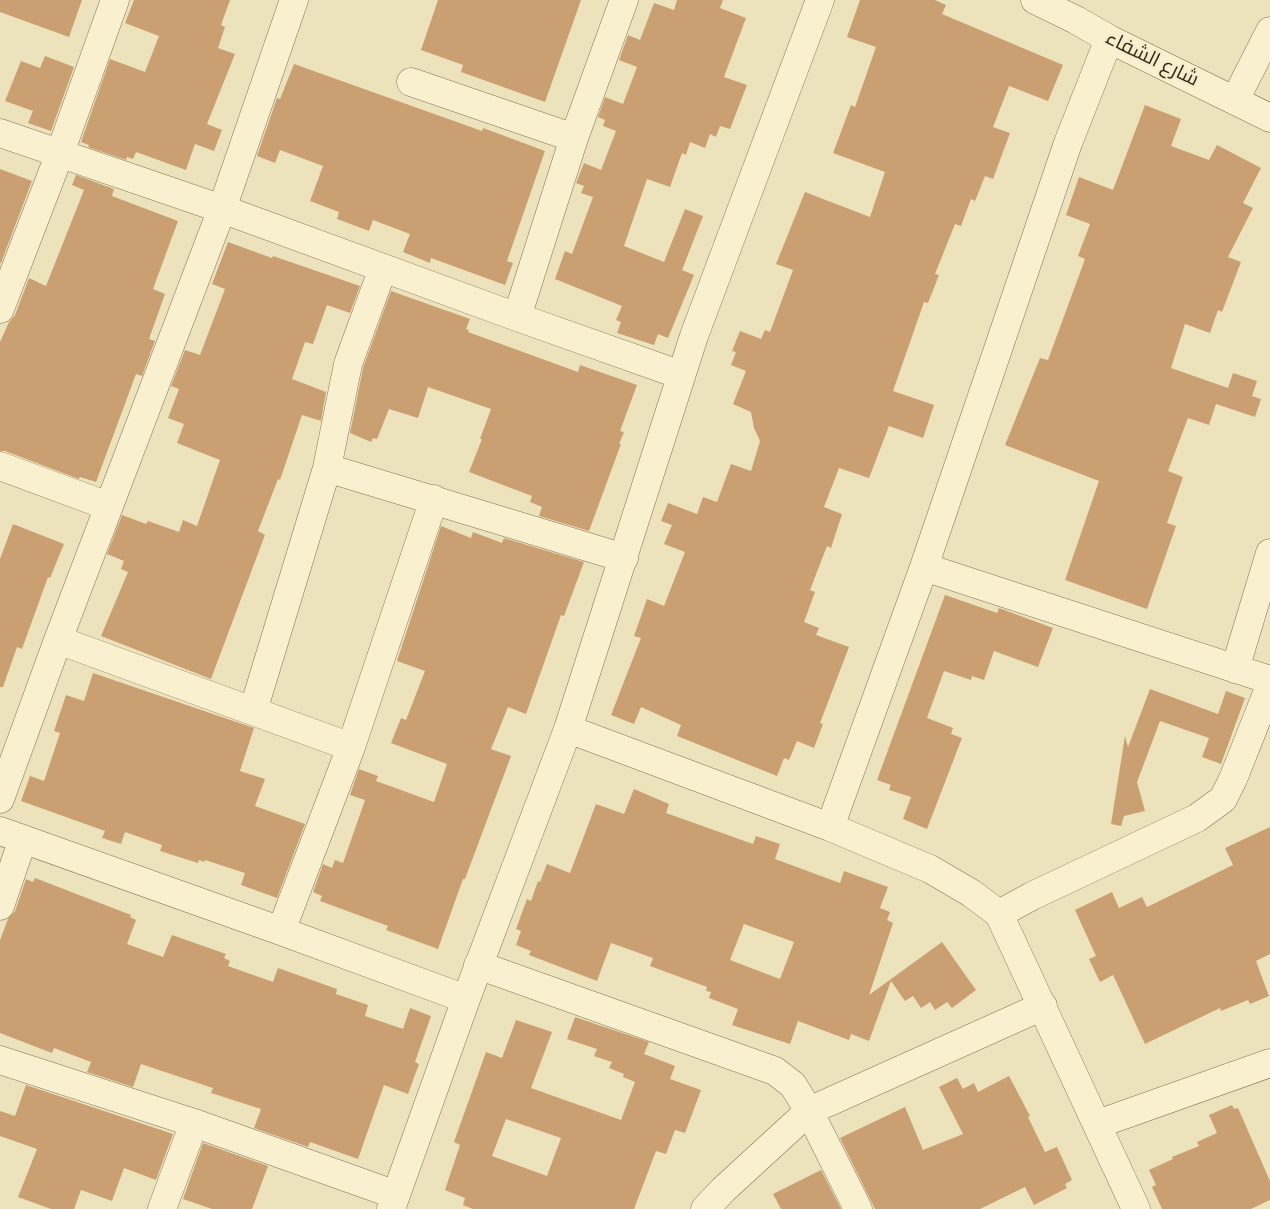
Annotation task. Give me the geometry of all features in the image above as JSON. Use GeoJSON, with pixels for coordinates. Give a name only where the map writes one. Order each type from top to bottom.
{"type":"FeatureCollection","features":[{"type":"Feature","properties":{"kind":"street"},"geometry":{"type":"LineString","coordinates":[[0,309],[60,154],[115,0]]}},
{"type":"Feature","properties":{"kind":"street"},"geometry":{"type":"LineString","coordinates":[[0,799],[108,506],[222,209],[294,0]]}},
{"type":"Feature","properties":{"kind":"street"},"geometry":{"type":"LineString","coordinates":[[516,317],[574,138],[624,0]]}},
{"type":"Feature","properties":{"kind":"street"},"geometry":{"type":"LineString","coordinates":[[0,1060],[194,1123],[394,1202],[478,965],[568,729],[681,375],[820,0]]}},
{"type":"Feature","properties":{"kind":"street","name":"شارع الشفاء"},"geometry":{"type":"LineString","coordinates":[[1035,0],[1081,10],[1109,39],[1270,118]]}},
{"type":"Feature","properties":{"kind":"street"},"geometry":{"type":"LineString","coordinates":[[1235,100],[1270,31]]}},
{"type":"Feature","properties":{"kind":"street"},"geometry":{"type":"LineString","coordinates":[[830,827],[924,568],[1068,143],[1109,39]]}},
{"type":"Feature","properties":{"kind":"street"},"geometry":{"type":"LineString","coordinates":[[411,82],[574,138]]}},
{"type":"Feature","properties":{"kind":"street"},"geometry":{"type":"LineString","coordinates":[[0,133],[222,209],[516,317],[681,375]]}},
{"type":"Feature","properties":{"kind":"street"},"geometry":{"type":"LineString","coordinates":[[253,711],[327,468],[348,364],[383,268]]}},
{"type":"Feature","properties":{"kind":"street"},"geometry":{"type":"LineString","coordinates":[[0,466],[108,506]]}},
{"type":"Feature","properties":{"kind":"street"},"geometry":{"type":"LineString","coordinates":[[327,468],[624,558]]}},
{"type":"Feature","properties":{"kind":"street"},"geometry":{"type":"LineString","coordinates":[[282,930],[351,746],[434,499]]}},
{"type":"Feature","properties":{"kind":"street"},"geometry":{"type":"LineString","coordinates":[[1235,668],[1270,553]]}},
{"type":"Feature","properties":{"kind":"street"},"geometry":{"type":"LineString","coordinates":[[924,568],[1270,680]]}},
{"type":"Feature","properties":{"kind":"street"},"geometry":{"type":"LineString","coordinates":[[58,640],[351,746]]}},
{"type":"Feature","properties":{"kind":"street"},"geometry":{"type":"LineString","coordinates":[[999,914],[1032,896],[1196,818],[1223,799],[1233,779],[1270,686]]}},
{"type":"Feature","properties":{"kind":"street"},"geometry":{"type":"LineString","coordinates":[[568,729],[830,827],[930,869],[971,893],[999,914],[1136,1209]]}},
{"type":"Feature","properties":{"kind":"street"},"geometry":{"type":"LineString","coordinates":[[0,906],[12,835],[282,930],[466,999]]}},
{"type":"Feature","properties":{"kind":"street"},"geometry":{"type":"LineString","coordinates":[[478,965],[775,1071],[793,1085],[809,1111],[858,1209]]}},
{"type":"Feature","properties":{"kind":"street"},"geometry":{"type":"LineString","coordinates":[[720,1203],[809,1111],[1043,1006]]}},
{"type":"Feature","properties":{"kind":"street"},"geometry":{"type":"LineString","coordinates":[[1098,1124],[1270,1064]]}},
{"type":"Feature","properties":{"kind":"street"},"geometry":{"type":"LineString","coordinates":[[162,1209],[194,1123]]}},
{"type":"Feature","properties":{"kind":"building"},"geometry":{"type":"Polygon","coordinates":[[[0,0],[82,0],[69,37],[0,12],[0,0]]]}},
{"type":"Feature","properties":{"kind":"building"},"geometry":{"type":"Polygon","coordinates":[[[134,0],[230,0],[221,25],[225,27],[218,48],[235,54],[207,124],[222,130],[214,151],[195,144],[186,170],[136,152],[133,159],[127,157],[126,160],[88,147],[89,145],[81,142],[110,59],[145,72],[159,36],[125,23],[134,0]]]}},
{"type":"Feature","properties":{"kind":"building"},"geometry":{"type":"Polygon","coordinates":[[[438,0],[581,0],[545,102],[461,72],[463,65],[421,50],[438,0]]]}},
{"type":"Feature","properties":{"kind":"building"},"geometry":{"type":"Polygon","coordinates":[[[677,0],[723,0],[720,8],[746,18],[724,77],[747,85],[730,129],[720,126],[716,137],[710,134],[705,148],[690,142],[686,155],[682,153],[670,187],[647,179],[624,246],[664,262],[685,209],[703,216],[682,270],[694,275],[668,338],[658,334],[654,345],[617,333],[621,322],[616,320],[622,306],[555,279],[565,251],[572,254],[593,197],[581,193],[584,186],[576,183],[584,163],[601,170],[616,131],[603,126],[605,120],[598,117],[605,97],[623,104],[637,67],[619,60],[628,35],[640,40],[654,3],[674,10],[677,0]]]}},
{"type":"Feature","properties":{"kind":"building"},"geometry":{"type":"Polygon","coordinates":[[[860,0],[935,0],[946,5],[942,14],[1063,65],[1048,101],[1009,86],[993,127],[1010,133],[993,179],[985,176],[975,201],[971,199],[961,226],[955,224],[935,274],[939,275],[928,303],[924,302],[893,391],[934,405],[923,438],[889,426],[869,478],[839,468],[824,507],[842,514],[831,548],[827,546],[810,590],[815,592],[804,622],[819,628],[816,635],[849,647],[820,723],[823,724],[814,748],[797,741],[789,760],[784,758],[777,776],[677,736],[681,725],[641,707],[634,724],[611,715],[641,638],[634,636],[647,599],[664,606],[685,552],[664,544],[672,525],[661,521],[668,503],[697,514],[703,497],[717,502],[731,464],[751,471],[760,441],[754,428],[751,412],[733,404],[746,371],[731,365],[736,352],[732,351],[740,331],[761,339],[765,330],[770,332],[793,270],[776,264],[805,192],[870,217],[885,172],[833,153],[851,105],[855,107],[876,47],[847,37],[860,0]]]}},
{"type":"Feature","properties":{"kind":"building"},"geometry":{"type":"Polygon","coordinates":[[[45,56],[74,67],[51,131],[28,123],[33,111],[5,101],[21,61],[40,68],[45,56]]]}},
{"type":"Feature","properties":{"kind":"building"},"geometry":{"type":"Polygon","coordinates":[[[294,64],[482,131],[483,128],[545,151],[507,261],[513,263],[505,285],[431,258],[430,263],[403,252],[410,234],[373,220],[369,231],[337,219],[339,212],[310,201],[323,166],[280,150],[275,163],[257,156],[277,98],[280,99],[294,64]]]}},
{"type":"Feature","properties":{"kind":"building"},"geometry":{"type":"Polygon","coordinates":[[[1145,105],[1181,119],[1171,146],[1209,160],[1217,145],[1261,168],[1243,203],[1253,208],[1228,257],[1241,262],[1222,312],[1218,310],[1210,333],[1185,324],[1171,368],[1228,388],[1233,373],[1257,381],[1252,396],[1261,399],[1255,417],[1216,404],[1209,425],[1188,418],[1168,471],[1183,477],[1167,523],[1176,526],[1147,609],[1065,580],[1099,481],[1005,445],[1040,358],[1048,360],[1085,259],[1078,256],[1090,224],[1066,215],[1079,177],[1113,190],[1145,105]]]}},
{"type":"Feature","properties":{"kind":"building"},"geometry":{"type":"Polygon","coordinates":[[[0,169],[32,181],[1,263],[0,263],[0,169]]]}},
{"type":"Feature","properties":{"kind":"building"},"geometry":{"type":"Polygon","coordinates":[[[76,175],[114,189],[112,196],[178,221],[153,289],[165,294],[149,339],[155,341],[142,376],[136,374],[96,482],[80,477],[79,479],[5,451],[0,451],[0,342],[9,322],[15,315],[29,278],[46,286],[84,190],[72,185],[76,175]]]}},
{"type":"Feature","properties":{"kind":"building"},"geometry":{"type":"Polygon","coordinates":[[[228,242],[360,286],[350,313],[327,305],[313,344],[305,342],[292,379],[326,392],[321,421],[302,415],[280,480],[278,479],[258,531],[265,535],[211,679],[101,636],[128,572],[121,569],[124,561],[107,554],[122,515],[146,524],[148,521],[179,532],[183,520],[197,526],[220,460],[177,443],[184,424],[168,418],[179,389],[171,386],[185,350],[200,355],[225,289],[212,284],[228,242]]]}},
{"type":"Feature","properties":{"kind":"building"},"geometry":{"type":"Polygon","coordinates":[[[391,291],[470,319],[466,329],[469,330],[468,332],[578,372],[580,365],[637,385],[620,431],[624,432],[619,444],[621,444],[589,531],[539,516],[542,507],[530,502],[532,496],[469,472],[491,409],[428,387],[418,418],[389,409],[377,439],[373,438],[371,442],[350,433],[363,368],[391,291]]]}},
{"type":"Feature","properties":{"kind":"building"},"geometry":{"type":"Polygon","coordinates":[[[13,524],[64,544],[50,578],[48,577],[22,649],[17,647],[3,687],[0,687],[0,559],[13,524]]]}},
{"type":"Feature","properties":{"kind":"building"},"geometry":{"type":"Polygon","coordinates":[[[441,526],[471,538],[473,532],[502,543],[504,538],[584,562],[564,616],[561,615],[526,714],[508,707],[491,749],[511,756],[438,949],[386,930],[388,926],[320,901],[322,896],[313,892],[323,864],[332,868],[335,860],[343,863],[365,800],[350,795],[359,769],[378,776],[376,781],[434,802],[447,764],[391,743],[401,718],[406,720],[425,671],[397,661],[441,526]]]}},
{"type":"Feature","properties":{"kind":"building"},"geometry":{"type":"Polygon","coordinates":[[[945,595],[997,613],[999,608],[1053,628],[1038,667],[994,651],[984,680],[972,676],[971,680],[944,671],[927,718],[953,728],[951,734],[962,738],[927,829],[903,819],[911,797],[889,790],[891,785],[877,780],[945,595]]]}},
{"type":"Feature","properties":{"kind":"building"},"geometry":{"type":"Polygon","coordinates":[[[93,673],[254,728],[240,771],[265,779],[255,806],[305,824],[277,898],[241,885],[245,873],[205,860],[204,862],[199,860],[198,863],[160,851],[162,845],[125,832],[121,844],[102,838],[105,831],[21,801],[30,776],[44,781],[60,733],[54,731],[66,695],[84,701],[93,673]]]}},
{"type":"Feature","properties":{"kind":"building"},"geometry":{"type":"Polygon","coordinates":[[[1150,689],[1218,714],[1226,691],[1245,698],[1221,764],[1202,757],[1209,738],[1160,721],[1137,782],[1145,811],[1124,816],[1121,826],[1111,824],[1125,736],[1128,747],[1150,689]]]}},
{"type":"Feature","properties":{"kind":"building"},"geometry":{"type":"Polygon","coordinates":[[[634,789],[669,804],[666,813],[753,844],[756,836],[780,844],[775,859],[840,883],[844,871],[888,887],[880,908],[890,912],[887,920],[893,923],[869,995],[942,942],[976,990],[952,1008],[947,1002],[935,1010],[930,1002],[921,1008],[913,996],[905,1001],[891,981],[869,1041],[851,1034],[849,1040],[798,1021],[790,1044],[732,1025],[738,1009],[709,998],[711,992],[706,991],[707,987],[650,966],[653,958],[611,943],[597,981],[529,955],[531,951],[516,945],[521,931],[516,929],[527,899],[531,901],[538,881],[540,882],[547,864],[570,873],[596,804],[624,814],[634,789]],[[744,924],[730,960],[780,979],[794,942],[744,924]]]}},
{"type":"Feature","properties":{"kind":"building"},"geometry":{"type":"Polygon","coordinates":[[[1270,827],[1270,954],[1256,961],[1269,996],[1250,1004],[1248,1000],[1221,1011],[1220,1008],[1145,1044],[1113,975],[1100,982],[1089,959],[1096,956],[1075,910],[1112,892],[1119,908],[1142,897],[1147,907],[1233,865],[1225,848],[1270,827]]]}},
{"type":"Feature","properties":{"kind":"building"},"geometry":{"type":"Polygon","coordinates":[[[35,878],[131,915],[130,917],[136,920],[127,944],[163,957],[172,935],[226,954],[224,958],[230,961],[228,966],[273,982],[278,968],[337,989],[336,994],[368,1005],[365,1016],[403,1029],[410,1008],[431,1016],[415,1062],[419,1064],[408,1094],[384,1085],[358,1159],[310,1142],[308,1147],[254,1128],[261,1109],[211,1093],[213,1088],[141,1064],[133,1087],[87,1072],[91,1062],[54,1048],[52,1053],[0,1033],[0,940],[8,919],[15,911],[26,879],[33,882],[35,878]]]}},
{"type":"Feature","properties":{"kind":"building"},"geometry":{"type":"Polygon","coordinates":[[[575,1017],[649,1042],[644,1054],[675,1066],[670,1079],[701,1090],[685,1133],[675,1130],[666,1154],[656,1151],[634,1209],[473,1209],[463,1205],[465,1198],[445,1190],[460,1145],[454,1142],[486,1052],[502,1058],[516,1020],[552,1032],[531,1088],[621,1120],[635,1082],[623,1077],[624,1074],[609,1068],[612,1062],[594,1056],[597,1049],[567,1039],[575,1017]],[[506,1119],[492,1156],[547,1176],[561,1138],[506,1119]]]}},
{"type":"Feature","properties":{"kind":"building"},"geometry":{"type":"Polygon","coordinates":[[[1009,1076],[1030,1116],[1028,1117],[1045,1152],[1057,1147],[1072,1180],[1065,1184],[1067,1188],[1034,1205],[1025,1187],[980,1209],[875,1209],[840,1138],[905,1107],[923,1150],[963,1134],[939,1087],[957,1078],[963,1089],[974,1083],[978,1092],[1009,1076]]]}},
{"type":"Feature","properties":{"kind":"building"},"geometry":{"type":"Polygon","coordinates":[[[26,1085],[173,1134],[156,1180],[124,1168],[112,1201],[81,1190],[74,1209],[51,1209],[18,1197],[37,1149],[0,1136],[0,1111],[15,1116],[26,1085]]]}},
{"type":"Feature","properties":{"kind":"building"},"geometry":{"type":"Polygon","coordinates":[[[1232,1105],[1234,1109],[1238,1108],[1270,1181],[1270,1200],[1251,1209],[1162,1209],[1152,1187],[1156,1185],[1149,1170],[1173,1159],[1172,1157],[1199,1146],[1197,1142],[1217,1133],[1209,1115],[1232,1105]]]}},
{"type":"Feature","properties":{"kind":"building"},"geometry":{"type":"Polygon","coordinates":[[[203,1143],[268,1166],[252,1209],[212,1209],[183,1199],[203,1143]]]}},
{"type":"Feature","properties":{"kind":"building"},"geometry":{"type":"Polygon","coordinates":[[[821,1170],[841,1209],[781,1209],[773,1194],[821,1170]]]}}]}
